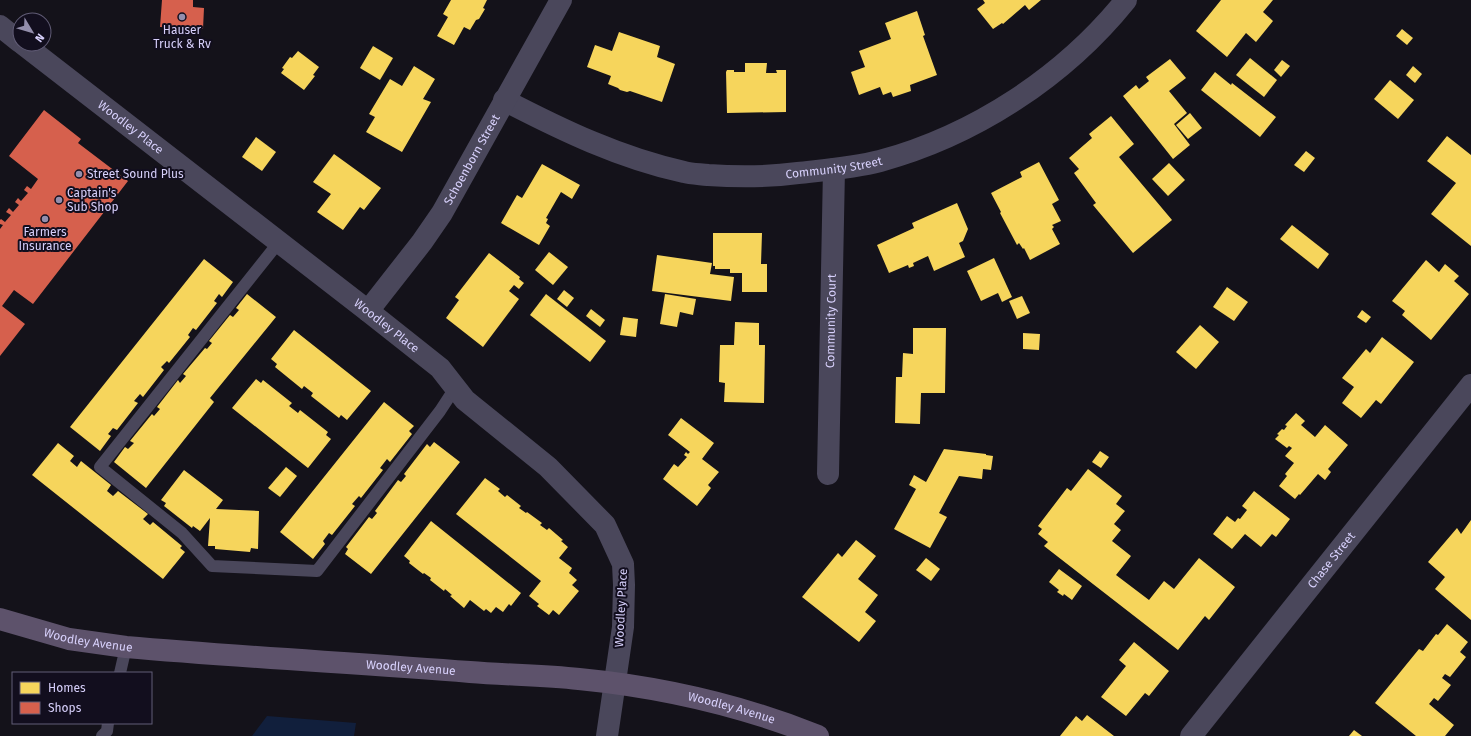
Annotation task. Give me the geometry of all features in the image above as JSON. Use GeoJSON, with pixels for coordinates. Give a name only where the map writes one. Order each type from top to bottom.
{"type":"FeatureCollection","features":[{"type":"Feature","properties":{"kind":"main road","name":"Woodley Avenue"},"geometry":{"type":"LineString","coordinates":[[0,619],[69,639],[126,647],[550,676],[676,692],[736,707],[794,726],[818,736]]}},
{"type":"Feature","properties":{"kind":"street","name":"Schoenborn Street"},"geometry":{"type":"LineString","coordinates":[[368,311],[422,242],[442,213],[561,0]]}},
{"type":"Feature","properties":{"kind":"street","name":"Community Street"},"geometry":{"type":"LineString","coordinates":[[504,100],[560,129],[605,148],[643,162],[686,173],[730,177],[766,176],[834,169],[878,161],[910,152],[941,140],[983,118],[1024,94],[1050,74],[1092,38],[1111,19],[1126,0]]}},
{"type":"Feature","properties":{"kind":"street"},"geometry":{"type":"LineString","coordinates":[[0,26],[12,36]]}},
{"type":"Feature","properties":{"kind":"street","name":"Woodley Place"},"geometry":{"type":"LineString","coordinates":[[33,52],[440,368],[465,400],[548,467],[606,525],[624,564],[623,627],[607,736]]}},
{"type":"Feature","properties":{"kind":"street","name":"Community Court"},"geometry":{"type":"LineString","coordinates":[[828,474],[834,169]]}},
{"type":"Feature","properties":{"kind":"street","name":"Chase Street"},"geometry":{"type":"LineString","coordinates":[[1191,736],[1471,385]]}},
{"type":"Feature","properties":{"kind":"lane"},"geometry":{"type":"LineString","coordinates":[[279,242],[100,467],[182,533],[212,566],[317,570],[440,410],[455,388]]}},
{"type":"Feature","properties":{"kind":"lane"},"geometry":{"type":"LineString","coordinates":[[120,672],[126,647]]}},
{"type":"Feature","properties":{"kind":"lane"},"geometry":{"type":"LineString","coordinates":[[102,736],[107,731],[108,724]]}},
{"type":"Feature","properties":{"kind":"water"},"geometry":{"type":"Polygon","coordinates":[[[267,716],[356,723],[354,736],[252,736],[267,716]]]}},
{"type":"Feature","properties":{"kind":"building: Homes"},"geometry":{"type":"Polygon","coordinates":[[[451,0],[487,0],[483,8],[485,9],[479,19],[476,20],[470,30],[464,27],[454,45],[437,36],[448,17],[443,14],[451,0]]]}},
{"type":"Feature","properties":{"kind":"building: Homes"},"geometry":{"type":"Polygon","coordinates":[[[983,0],[1041,0],[1029,10],[1025,5],[1003,24],[1002,23],[993,29],[977,9],[985,3],[983,0]]]}},
{"type":"Feature","properties":{"kind":"building: Homes"},"geometry":{"type":"Polygon","coordinates":[[[1221,0],[1273,0],[1263,12],[1273,21],[1256,42],[1246,33],[1227,57],[1196,31],[1221,0]]]}},
{"type":"Feature","properties":{"kind":"building: Homes"},"geometry":{"type":"Polygon","coordinates":[[[917,11],[925,35],[923,36],[937,75],[910,85],[911,91],[893,97],[891,92],[883,95],[880,87],[859,95],[851,72],[865,67],[859,51],[891,39],[885,23],[917,11]]]}},
{"type":"Feature","properties":{"kind":"building: Homes"},"geometry":{"type":"Polygon","coordinates":[[[1402,29],[1413,38],[1407,45],[1396,36],[1402,29]]]}},
{"type":"Feature","properties":{"kind":"building: Homes"},"geometry":{"type":"Polygon","coordinates":[[[619,32],[660,46],[657,57],[675,64],[662,102],[630,91],[627,92],[620,90],[608,84],[611,76],[587,67],[595,45],[612,51],[619,32]]]}},
{"type":"Feature","properties":{"kind":"building: Homes"},"geometry":{"type":"Polygon","coordinates":[[[373,46],[393,58],[380,80],[360,68],[373,46]]]}},
{"type":"Feature","properties":{"kind":"building: Homes"},"geometry":{"type":"Polygon","coordinates":[[[298,51],[319,67],[313,75],[315,76],[304,90],[281,73],[284,69],[282,68],[290,57],[292,58],[298,51]]]}},
{"type":"Feature","properties":{"kind":"building: Homes"},"geometry":{"type":"Polygon","coordinates":[[[1250,58],[1277,80],[1264,97],[1236,75],[1250,58]]]}},
{"type":"Feature","properties":{"kind":"building: Homes"},"geometry":{"type":"Polygon","coordinates":[[[1170,59],[1186,78],[1169,91],[1187,113],[1174,124],[1190,145],[1173,159],[1123,96],[1136,85],[1139,89],[1149,81],[1146,77],[1170,59]]]}},
{"type":"Feature","properties":{"kind":"building: Homes"},"geometry":{"type":"Polygon","coordinates":[[[1282,60],[1290,66],[1281,77],[1274,70],[1282,60]]]}},
{"type":"Feature","properties":{"kind":"building: Homes"},"geometry":{"type":"Polygon","coordinates":[[[745,63],[767,63],[766,73],[777,73],[776,70],[786,70],[786,112],[727,113],[726,72],[727,70],[734,70],[734,72],[745,72],[745,63]]]}},
{"type":"Feature","properties":{"kind":"building: Homes"},"geometry":{"type":"Polygon","coordinates":[[[414,66],[435,79],[423,99],[431,102],[402,152],[366,132],[375,117],[369,114],[390,79],[402,86],[414,66]]]}},
{"type":"Feature","properties":{"kind":"building: Homes"},"geometry":{"type":"Polygon","coordinates":[[[1413,66],[1422,74],[1415,83],[1406,75],[1413,66]]]}},
{"type":"Feature","properties":{"kind":"building: Homes"},"geometry":{"type":"Polygon","coordinates":[[[1215,72],[1231,85],[1232,83],[1276,117],[1260,137],[1201,90],[1215,72]]]}},
{"type":"Feature","properties":{"kind":"building: Homes"},"geometry":{"type":"Polygon","coordinates":[[[1390,80],[1414,100],[1398,119],[1374,99],[1390,80]]]}},
{"type":"Feature","properties":{"kind":"building: Homes"},"geometry":{"type":"Polygon","coordinates":[[[1190,113],[1202,128],[1188,139],[1176,125],[1190,113]]]}},
{"type":"Feature","properties":{"kind":"building: Homes"},"geometry":{"type":"Polygon","coordinates":[[[1111,116],[1134,144],[1119,157],[1172,220],[1133,253],[1093,205],[1096,203],[1074,173],[1079,169],[1069,158],[1092,138],[1089,134],[1111,116]]]}},
{"type":"Feature","properties":{"kind":"building: Homes"},"geometry":{"type":"Polygon","coordinates":[[[1447,136],[1471,155],[1471,246],[1431,214],[1456,183],[1427,161],[1447,136]]]}},
{"type":"Feature","properties":{"kind":"building: Homes"},"geometry":{"type":"Polygon","coordinates":[[[256,137],[276,152],[262,171],[242,157],[256,137]]]}},
{"type":"Feature","properties":{"kind":"building: Homes"},"geometry":{"type":"Polygon","coordinates":[[[1306,151],[1315,158],[1304,172],[1294,165],[1306,151]]]}},
{"type":"Feature","properties":{"kind":"building: Homes"},"geometry":{"type":"Polygon","coordinates":[[[334,154],[381,188],[364,210],[360,207],[343,230],[317,212],[331,194],[313,182],[334,154]]]}},
{"type":"Feature","properties":{"kind":"building: Homes"},"geometry":{"type":"Polygon","coordinates":[[[1039,162],[1059,200],[1052,204],[1061,221],[1052,225],[1054,227],[1052,229],[1060,244],[1030,260],[1024,248],[1023,249],[1019,243],[1017,245],[991,193],[1022,177],[1020,172],[1039,162]]]}},
{"type":"Feature","properties":{"kind":"building: Homes"},"geometry":{"type":"Polygon","coordinates":[[[1169,163],[1185,180],[1168,196],[1152,179],[1169,163]]]}},
{"type":"Feature","properties":{"kind":"building: Homes"},"geometry":{"type":"Polygon","coordinates":[[[542,164],[580,185],[572,199],[561,192],[546,218],[548,219],[546,223],[550,226],[539,245],[501,223],[517,195],[522,198],[542,164]]]}},
{"type":"Feature","properties":{"kind":"building: Homes"},"geometry":{"type":"Polygon","coordinates":[[[957,203],[968,229],[963,241],[959,243],[965,257],[934,271],[928,256],[913,263],[914,266],[909,268],[908,265],[889,273],[877,245],[914,228],[912,223],[957,203]]]}},
{"type":"Feature","properties":{"kind":"building: Homes"},"geometry":{"type":"Polygon","coordinates":[[[1292,225],[1329,254],[1318,269],[1280,239],[1292,225]]]}},
{"type":"Feature","properties":{"kind":"building: Homes"},"geometry":{"type":"Polygon","coordinates":[[[713,233],[762,233],[761,264],[767,264],[767,292],[742,292],[742,273],[730,273],[730,269],[715,269],[715,266],[713,266],[713,233]]]}},
{"type":"Feature","properties":{"kind":"building: Homes"},"geometry":{"type":"Polygon","coordinates":[[[549,252],[568,267],[553,285],[535,270],[549,252]]]}},
{"type":"Feature","properties":{"kind":"building: Homes"},"geometry":{"type":"Polygon","coordinates":[[[489,253],[520,277],[519,279],[524,283],[519,289],[514,285],[509,291],[519,299],[483,347],[446,318],[459,300],[455,297],[489,253]]]}},
{"type":"Feature","properties":{"kind":"building: Homes"},"geometry":{"type":"Polygon","coordinates":[[[657,255],[712,263],[710,274],[734,277],[731,301],[652,291],[657,255]]]}},
{"type":"Feature","properties":{"kind":"building: Homes"},"geometry":{"type":"Polygon","coordinates":[[[994,258],[1012,297],[1002,302],[998,293],[981,301],[967,271],[994,258]]]}},
{"type":"Feature","properties":{"kind":"building: Homes"},"geometry":{"type":"Polygon","coordinates":[[[204,259],[233,282],[222,297],[219,294],[214,301],[217,303],[196,330],[193,328],[188,335],[190,337],[169,363],[167,361],[161,367],[164,370],[143,397],[140,394],[134,401],[138,403],[117,430],[113,428],[108,434],[111,436],[100,451],[70,427],[204,259]]]}},
{"type":"Feature","properties":{"kind":"building: Homes"},"geometry":{"type":"Polygon","coordinates":[[[1426,260],[1439,272],[1445,264],[1459,276],[1454,281],[1469,294],[1431,340],[1402,315],[1405,311],[1392,301],[1426,260]]]}},
{"type":"Feature","properties":{"kind":"building: Homes"},"geometry":{"type":"Polygon","coordinates":[[[1227,287],[1248,302],[1234,321],[1213,307],[1227,287]]]}},
{"type":"Feature","properties":{"kind":"building: Homes"},"geometry":{"type":"Polygon","coordinates":[[[564,290],[574,298],[567,307],[557,299],[564,290]]]}},
{"type":"Feature","properties":{"kind":"building: Homes"},"geometry":{"type":"Polygon","coordinates":[[[247,294],[276,317],[210,398],[214,402],[146,488],[114,462],[125,447],[128,449],[134,443],[130,441],[152,414],[154,416],[160,409],[157,407],[178,380],[180,383],[186,376],[183,374],[205,348],[207,349],[212,343],[209,341],[230,315],[233,317],[239,310],[236,308],[247,294]]]}},
{"type":"Feature","properties":{"kind":"building: Homes"},"geometry":{"type":"Polygon","coordinates":[[[546,294],[606,341],[590,362],[530,315],[546,294]]]}},
{"type":"Feature","properties":{"kind":"building: Homes"},"geometry":{"type":"Polygon","coordinates":[[[665,294],[696,299],[693,315],[680,312],[677,327],[660,324],[665,294]]]}},
{"type":"Feature","properties":{"kind":"building: Homes"},"geometry":{"type":"Polygon","coordinates":[[[1022,296],[1030,313],[1017,319],[1009,301],[1022,296]]]}},
{"type":"Feature","properties":{"kind":"building: Homes"},"geometry":{"type":"Polygon","coordinates":[[[591,309],[605,320],[600,327],[586,316],[591,309]]]}},
{"type":"Feature","properties":{"kind":"building: Homes"},"geometry":{"type":"Polygon","coordinates":[[[1362,310],[1371,317],[1366,323],[1357,317],[1362,310]]]}},
{"type":"Feature","properties":{"kind":"building: Homes"},"geometry":{"type":"Polygon","coordinates":[[[623,317],[638,319],[636,337],[620,335],[623,317]]]}},
{"type":"Feature","properties":{"kind":"building: Homes"},"geometry":{"type":"Polygon","coordinates":[[[735,322],[759,323],[759,345],[765,345],[764,403],[724,402],[725,383],[719,382],[720,345],[734,345],[735,322]]]}},
{"type":"Feature","properties":{"kind":"building: Homes"},"geometry":{"type":"Polygon","coordinates":[[[1200,325],[1219,342],[1196,369],[1176,352],[1200,325]]]}},
{"type":"Feature","properties":{"kind":"building: Homes"},"geometry":{"type":"Polygon","coordinates":[[[913,328],[946,328],[945,393],[921,393],[920,424],[895,423],[896,377],[902,377],[903,353],[913,354],[913,328]]]}},
{"type":"Feature","properties":{"kind":"building: Homes"},"geometry":{"type":"Polygon","coordinates":[[[294,330],[371,391],[347,420],[341,415],[339,418],[311,396],[313,393],[304,386],[302,389],[275,367],[277,364],[271,359],[294,330]]]}},
{"type":"Feature","properties":{"kind":"building: Homes"},"geometry":{"type":"Polygon","coordinates":[[[1023,333],[1040,334],[1039,350],[1023,349],[1023,333]]]}},
{"type":"Feature","properties":{"kind":"building: Homes"},"geometry":{"type":"Polygon","coordinates":[[[1382,337],[1414,362],[1381,404],[1376,400],[1361,418],[1342,403],[1354,387],[1342,378],[1366,349],[1370,353],[1382,337]]]}},
{"type":"Feature","properties":{"kind":"building: Homes"},"geometry":{"type":"Polygon","coordinates":[[[256,379],[261,383],[263,380],[292,403],[289,406],[298,413],[300,410],[328,432],[326,435],[331,439],[308,468],[232,408],[256,379]]]}},
{"type":"Feature","properties":{"kind":"building: Homes"},"geometry":{"type":"Polygon","coordinates":[[[384,402],[414,426],[409,431],[412,434],[390,462],[387,459],[380,468],[383,470],[361,498],[359,496],[352,504],[355,506],[332,535],[329,533],[323,541],[325,544],[313,559],[280,532],[384,402]]]}},
{"type":"Feature","properties":{"kind":"building: Homes"},"geometry":{"type":"Polygon","coordinates":[[[1296,413],[1305,421],[1301,425],[1315,437],[1325,425],[1348,445],[1328,469],[1331,472],[1325,480],[1318,474],[1295,499],[1279,486],[1287,476],[1285,474],[1294,463],[1285,456],[1292,448],[1289,446],[1287,448],[1275,439],[1279,435],[1277,434],[1282,429],[1284,430],[1287,426],[1285,425],[1296,413]]]}},
{"type":"Feature","properties":{"kind":"building: Homes"},"geometry":{"type":"Polygon","coordinates":[[[681,418],[714,443],[702,459],[719,472],[708,485],[711,488],[697,506],[663,479],[674,464],[678,467],[687,457],[684,455],[686,452],[688,454],[690,452],[668,435],[681,418]]]}},
{"type":"Feature","properties":{"kind":"building: Homes"},"geometry":{"type":"Polygon","coordinates":[[[434,442],[460,462],[371,574],[345,554],[348,549],[346,547],[369,517],[372,519],[377,513],[375,511],[398,480],[401,482],[406,476],[404,474],[427,444],[430,447],[434,442]]]}},
{"type":"Feature","properties":{"kind":"building: Homes"},"geometry":{"type":"Polygon","coordinates":[[[58,443],[74,456],[70,461],[77,467],[81,461],[111,485],[107,491],[113,496],[118,491],[148,514],[143,519],[150,525],[153,522],[182,546],[180,548],[185,552],[163,579],[32,475],[58,443]]]}},
{"type":"Feature","properties":{"kind":"building: Homes"},"geometry":{"type":"Polygon","coordinates":[[[944,449],[993,456],[991,470],[983,469],[982,479],[959,476],[939,513],[947,517],[930,548],[894,529],[916,489],[909,485],[914,475],[926,482],[944,449]]]}},
{"type":"Feature","properties":{"kind":"building: Homes"},"geometry":{"type":"Polygon","coordinates":[[[1100,451],[1109,457],[1101,468],[1092,462],[1100,451]]]}},
{"type":"Feature","properties":{"kind":"building: Homes"},"geometry":{"type":"Polygon","coordinates":[[[286,467],[297,476],[280,497],[268,488],[286,467]]]}},
{"type":"Feature","properties":{"kind":"building: Homes"},"geometry":{"type":"Polygon","coordinates":[[[1088,469],[1122,496],[1116,504],[1125,511],[1114,524],[1121,530],[1112,541],[1131,556],[1116,575],[1149,600],[1164,581],[1174,589],[1199,558],[1235,587],[1209,620],[1205,616],[1178,650],[1044,546],[1048,542],[1038,534],[1042,529],[1038,526],[1067,488],[1071,491],[1088,469]]]}},
{"type":"Feature","properties":{"kind":"building: Homes"},"geometry":{"type":"Polygon","coordinates":[[[184,470],[223,500],[216,509],[259,511],[258,549],[251,548],[250,552],[215,549],[215,546],[208,546],[210,518],[200,531],[193,526],[192,528],[164,506],[166,503],[161,500],[184,470]]]}},
{"type":"Feature","properties":{"kind":"building: Homes"},"geometry":{"type":"Polygon","coordinates":[[[485,478],[500,489],[498,491],[505,497],[507,495],[521,506],[519,508],[542,523],[540,525],[547,530],[549,528],[563,540],[561,541],[568,547],[559,558],[572,568],[569,573],[577,580],[572,585],[579,591],[559,615],[553,610],[549,615],[537,606],[539,604],[529,596],[541,581],[456,514],[485,478]]]}},
{"type":"Feature","properties":{"kind":"building: Homes"},"geometry":{"type":"Polygon","coordinates":[[[1254,491],[1290,519],[1276,537],[1272,534],[1261,547],[1245,534],[1232,549],[1213,534],[1227,516],[1235,522],[1238,518],[1240,519],[1247,510],[1242,506],[1254,491]]]}},
{"type":"Feature","properties":{"kind":"building: Homes"},"geometry":{"type":"Polygon","coordinates":[[[1471,520],[1471,620],[1435,589],[1445,577],[1428,562],[1457,528],[1461,534],[1471,520]]]}},
{"type":"Feature","properties":{"kind":"building: Homes"},"geometry":{"type":"Polygon","coordinates":[[[431,521],[521,593],[511,606],[509,604],[503,612],[496,607],[491,613],[486,609],[484,611],[470,600],[464,608],[450,596],[452,595],[445,589],[444,591],[430,580],[431,578],[424,573],[423,574],[409,563],[410,561],[404,556],[431,521]]]}},
{"type":"Feature","properties":{"kind":"building: Homes"},"geometry":{"type":"Polygon","coordinates":[[[856,540],[876,556],[858,579],[878,595],[865,612],[876,621],[859,642],[802,597],[838,553],[842,557],[856,540]]]}},
{"type":"Feature","properties":{"kind":"building: Homes"},"geometry":{"type":"Polygon","coordinates":[[[926,558],[940,569],[931,581],[916,570],[926,558]]]}},
{"type":"Feature","properties":{"kind":"building: Homes"},"geometry":{"type":"Polygon","coordinates":[[[1059,569],[1082,586],[1072,600],[1064,594],[1063,596],[1057,592],[1059,590],[1049,582],[1059,569]]]}},
{"type":"Feature","properties":{"kind":"building: Homes"},"geometry":{"type":"Polygon","coordinates":[[[1447,624],[1468,642],[1460,652],[1466,657],[1450,677],[1445,674],[1442,678],[1451,685],[1438,701],[1434,698],[1429,704],[1454,725],[1445,736],[1416,736],[1375,703],[1419,649],[1423,651],[1436,634],[1438,635],[1447,624]]]}},
{"type":"Feature","properties":{"kind":"building: Homes"},"geometry":{"type":"Polygon","coordinates":[[[1134,642],[1169,671],[1149,696],[1145,693],[1126,716],[1101,697],[1126,666],[1119,660],[1134,642]]]}},
{"type":"Feature","properties":{"kind":"building: Homes"},"geometry":{"type":"Polygon","coordinates":[[[1087,715],[1114,736],[1060,736],[1076,716],[1082,721],[1087,715]]]}},
{"type":"Feature","properties":{"kind":"building: Homes"},"geometry":{"type":"Polygon","coordinates":[[[1354,730],[1362,736],[1349,736],[1354,730]]]}},
{"type":"Feature","properties":{"kind":"building: Shops","name":"Hauser Truck & Rv"},"geometry":{"type":"Polygon","coordinates":[[[162,0],[193,0],[193,7],[204,8],[203,29],[160,27],[162,0]]]}},
{"type":"Feature","properties":{"kind":"building: Shops"},"geometry":{"type":"Polygon","coordinates":[[[44,110],[81,139],[78,143],[128,181],[33,304],[14,290],[2,306],[25,324],[0,356],[0,229],[3,225],[0,224],[0,220],[1,219],[5,222],[11,215],[6,212],[9,208],[13,212],[19,205],[15,202],[18,198],[21,201],[28,193],[24,190],[27,186],[31,189],[38,179],[9,156],[44,110]]]}},
{"type":"Feature","properties":{"kind":"place","name":"Hauser Truck & Rv"},"geometry":{"type":"Point","coordinates":[182,17]}},
{"type":"Feature","properties":{"kind":"place","name":"Street Sound Plus"},"geometry":{"type":"Point","coordinates":[79,174]}},
{"type":"Feature","properties":{"kind":"place","name":"Captain's Sub Shop"},"geometry":{"type":"Point","coordinates":[59,200]}},
{"type":"Feature","properties":{"kind":"place","name":"Farmers Insurance"},"geometry":{"type":"Point","coordinates":[45,219]}}]}
